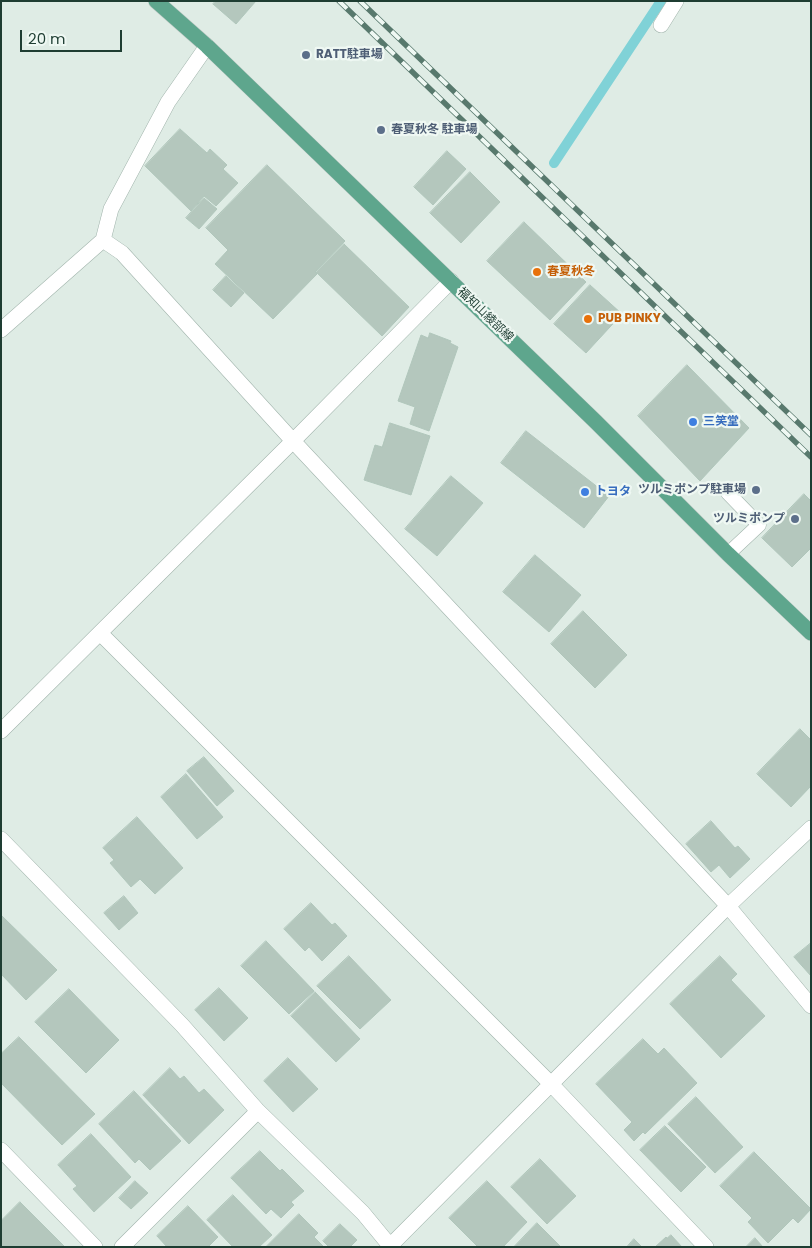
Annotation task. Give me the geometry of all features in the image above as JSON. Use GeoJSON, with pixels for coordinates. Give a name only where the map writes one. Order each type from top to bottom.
{"type":"FeatureCollection","features":[{"type":"Feature","properties":{"kind":"main road","name":"福知山綾部線"},"geometry":{"type":"LineString","coordinates":[[156,1],[207,46],[811,633]]}},
{"type":"Feature","properties":{"kind":"street"},"geometry":{"type":"LineString","coordinates":[[661,25],[676,1]]}},
{"type":"Feature","properties":{"kind":"street"},"geometry":{"type":"LineString","coordinates":[[1,330],[103,240],[111,209],[124,184],[168,102],[207,46]]}},
{"type":"Feature","properties":{"kind":"street"},"geometry":{"type":"LineString","coordinates":[[103,240],[122,253],[293,441],[728,906],[811,1006]]}},
{"type":"Feature","properties":{"kind":"street"},"geometry":{"type":"LineString","coordinates":[[1,731],[451,282]]}},
{"type":"Feature","properties":{"kind":"street"},"geometry":{"type":"LineString","coordinates":[[100,634],[551,1084],[706,1247]]}},
{"type":"Feature","properties":{"kind":"street"},"geometry":{"type":"LineString","coordinates":[[1,839],[182,1025],[258,1111],[363,1212],[390,1246],[728,906],[811,828]]}},
{"type":"Feature","properties":{"kind":"street"},"geometry":{"type":"LineString","coordinates":[[122,1247],[258,1111]]}},
{"type":"Feature","properties":{"kind":"street"},"geometry":{"type":"LineString","coordinates":[[1,1150],[94,1247]]}},
{"type":"Feature","properties":{"kind":"lane"},"geometry":{"type":"LineString","coordinates":[[728,493],[759,525],[728,554]]}},
{"type":"Feature","properties":{"kind":"building"},"geometry":{"type":"Polygon","coordinates":[[[216,1],[256,1],[236,24],[213,4],[216,1]]]}},
{"type":"Feature","properties":{"kind":"building"},"geometry":{"type":"Polygon","coordinates":[[[180,129],[207,153],[210,149],[227,165],[223,169],[238,183],[216,206],[204,196],[191,211],[145,166],[180,129]]]}},
{"type":"Feature","properties":{"kind":"building"},"geometry":{"type":"Polygon","coordinates":[[[447,151],[466,169],[433,205],[414,187],[447,151]]]}},
{"type":"Feature","properties":{"kind":"building"},"geometry":{"type":"Polygon","coordinates":[[[267,165],[345,241],[315,272],[317,274],[273,319],[215,264],[228,250],[206,228],[267,165]]]}},
{"type":"Feature","properties":{"kind":"building"},"geometry":{"type":"Polygon","coordinates":[[[470,172],[500,202],[461,243],[430,213],[470,172]]]}},
{"type":"Feature","properties":{"kind":"building"},"geometry":{"type":"Polygon","coordinates":[[[204,198],[217,209],[199,229],[186,218],[204,198]]]}},
{"type":"Feature","properties":{"kind":"building","name":"春夏秋冬"},"geometry":{"type":"Polygon","coordinates":[[[524,222],[586,282],[550,320],[487,261],[524,222]]]}},
{"type":"Feature","properties":{"kind":"building"},"geometry":{"type":"Polygon","coordinates":[[[344,244],[409,307],[382,336],[316,272],[344,244]]]}},
{"type":"Feature","properties":{"kind":"building"},"geometry":{"type":"Polygon","coordinates":[[[226,276],[244,293],[231,307],[213,290],[226,276]]]}},
{"type":"Feature","properties":{"kind":"building","name":"PUB PINKY"},"geometry":{"type":"Polygon","coordinates":[[[590,285],[622,314],[586,353],[554,324],[590,285]]]}},
{"type":"Feature","properties":{"kind":"building"},"geometry":{"type":"Polygon","coordinates":[[[430,333],[451,341],[450,343],[458,347],[429,431],[410,424],[415,407],[398,401],[421,335],[428,338],[430,333]]]}},
{"type":"Feature","properties":{"kind":"building","name":"三笑堂"},"geometry":{"type":"Polygon","coordinates":[[[687,365],[749,428],[700,481],[638,416],[687,365]]]}},
{"type":"Feature","properties":{"kind":"building"},"geometry":{"type":"Polygon","coordinates":[[[390,423],[430,436],[411,495],[364,480],[375,445],[382,447],[390,423]]]}},
{"type":"Feature","properties":{"kind":"building"},"geometry":{"type":"Polygon","coordinates":[[[526,431],[609,496],[584,528],[501,463],[526,431]]]}},
{"type":"Feature","properties":{"kind":"building"},"geometry":{"type":"Polygon","coordinates":[[[451,476],[483,503],[437,556],[405,529],[451,476]]]}},
{"type":"Feature","properties":{"kind":"building","name":"ツルミポンプ"},"geometry":{"type":"Polygon","coordinates":[[[804,494],[811,501],[811,548],[792,567],[762,538],[804,494]]]}},
{"type":"Feature","properties":{"kind":"building"},"geometry":{"type":"Polygon","coordinates":[[[535,555],[581,595],[549,632],[503,592],[535,555]]]}},
{"type":"Feature","properties":{"kind":"building"},"geometry":{"type":"Polygon","coordinates":[[[583,611],[627,655],[595,688],[551,644],[583,611]]]}},
{"type":"Feature","properties":{"kind":"building"},"geometry":{"type":"Polygon","coordinates":[[[800,729],[811,740],[811,786],[791,807],[757,774],[800,729]]]}},
{"type":"Feature","properties":{"kind":"building"},"geometry":{"type":"Polygon","coordinates":[[[204,757],[234,791],[217,806],[187,771],[204,757]]]}},
{"type":"Feature","properties":{"kind":"building"},"geometry":{"type":"Polygon","coordinates":[[[186,774],[223,817],[197,839],[161,797],[186,774]]]}},
{"type":"Feature","properties":{"kind":"building"},"geometry":{"type":"Polygon","coordinates":[[[137,817],[183,868],[155,894],[140,879],[131,887],[110,863],[114,860],[103,848],[137,817]]]}},
{"type":"Feature","properties":{"kind":"building"},"geometry":{"type":"Polygon","coordinates":[[[711,821],[735,848],[738,846],[750,859],[730,878],[719,865],[711,872],[686,844],[711,821]]]}},
{"type":"Feature","properties":{"kind":"building"},"geometry":{"type":"Polygon","coordinates":[[[124,896],[138,913],[119,930],[104,913],[124,896]]]}},
{"type":"Feature","properties":{"kind":"building"},"geometry":{"type":"Polygon","coordinates":[[[311,903],[332,925],[335,923],[347,936],[322,961],[309,947],[305,951],[284,929],[311,903]]]}},
{"type":"Feature","properties":{"kind":"building"},"geometry":{"type":"Polygon","coordinates":[[[1,915],[57,970],[26,1000],[1,974],[1,915]]]}},
{"type":"Feature","properties":{"kind":"building"},"geometry":{"type":"Polygon","coordinates":[[[266,941],[314,991],[289,1014],[241,966],[266,941]]]}},
{"type":"Feature","properties":{"kind":"building"},"geometry":{"type":"Polygon","coordinates":[[[811,943],[811,976],[794,957],[811,943]]]}},
{"type":"Feature","properties":{"kind":"building"},"geometry":{"type":"Polygon","coordinates":[[[349,956],[391,1000],[360,1029],[317,986],[349,956]]]}},
{"type":"Feature","properties":{"kind":"building"},"geometry":{"type":"Polygon","coordinates":[[[720,956],[737,974],[731,980],[765,1016],[721,1058],[670,1004],[720,956]]]}},
{"type":"Feature","properties":{"kind":"building"},"geometry":{"type":"Polygon","coordinates":[[[219,988],[248,1018],[224,1041],[195,1010],[219,988]]]}},
{"type":"Feature","properties":{"kind":"building"},"geometry":{"type":"Polygon","coordinates":[[[69,989],[119,1040],[86,1073],[35,1022],[69,989]]]}},
{"type":"Feature","properties":{"kind":"building"},"geometry":{"type":"Polygon","coordinates":[[[315,992],[360,1039],[336,1062],[291,1016],[315,992]]]}},
{"type":"Feature","properties":{"kind":"building"},"geometry":{"type":"Polygon","coordinates":[[[19,1037],[95,1114],[62,1145],[1,1083],[1,1054],[19,1037]]]}},
{"type":"Feature","properties":{"kind":"building"},"geometry":{"type":"Polygon","coordinates":[[[643,1039],[658,1054],[664,1048],[697,1083],[645,1134],[643,1132],[634,1141],[624,1130],[632,1122],[596,1084],[643,1039]]]}},
{"type":"Feature","properties":{"kind":"building"},"geometry":{"type":"Polygon","coordinates":[[[288,1058],[318,1089],[293,1112],[264,1081],[288,1058]]]}},
{"type":"Feature","properties":{"kind":"building"},"geometry":{"type":"Polygon","coordinates":[[[170,1068],[180,1079],[184,1076],[199,1093],[204,1089],[224,1110],[189,1144],[143,1095],[170,1068]]]}},
{"type":"Feature","properties":{"kind":"building"},"geometry":{"type":"Polygon","coordinates":[[[134,1091],[181,1141],[150,1170],[139,1159],[135,1163],[99,1124],[134,1091]]]}},
{"type":"Feature","properties":{"kind":"building"},"geometry":{"type":"Polygon","coordinates":[[[696,1097],[743,1147],[715,1173],[668,1124],[696,1097]]]}},
{"type":"Feature","properties":{"kind":"building"},"geometry":{"type":"Polygon","coordinates":[[[665,1126],[706,1167],[681,1192],[640,1150],[665,1126]]]}},
{"type":"Feature","properties":{"kind":"building"},"geometry":{"type":"Polygon","coordinates":[[[91,1134],[131,1177],[94,1212],[73,1189],[77,1186],[58,1165],[91,1134]]]}},
{"type":"Feature","properties":{"kind":"building"},"geometry":{"type":"Polygon","coordinates":[[[260,1151],[304,1191],[291,1202],[294,1205],[281,1218],[271,1209],[266,1214],[231,1178],[260,1151]]]}},
{"type":"Feature","properties":{"kind":"building"},"geometry":{"type":"Polygon","coordinates":[[[754,1152],[811,1209],[798,1223],[793,1218],[768,1243],[748,1222],[752,1218],[720,1186],[754,1152]]]}},
{"type":"Feature","properties":{"kind":"building"},"geometry":{"type":"Polygon","coordinates":[[[540,1159],[576,1196],[547,1224],[511,1187],[540,1159]]]}},
{"type":"Feature","properties":{"kind":"building"},"geometry":{"type":"Polygon","coordinates":[[[135,1181],[148,1193],[131,1209],[119,1198],[135,1181]]]}},
{"type":"Feature","properties":{"kind":"building"},"geometry":{"type":"Polygon","coordinates":[[[487,1181],[527,1222],[503,1247],[478,1247],[449,1218],[487,1181]]]}},
{"type":"Feature","properties":{"kind":"building"},"geometry":{"type":"Polygon","coordinates":[[[233,1195],[272,1235],[259,1247],[233,1247],[207,1220],[233,1195]]]}},
{"type":"Feature","properties":{"kind":"building"},"geometry":{"type":"Polygon","coordinates":[[[20,1202],[63,1247],[1,1247],[1,1221],[20,1202]]]}},
{"type":"Feature","properties":{"kind":"building"},"geometry":{"type":"Polygon","coordinates":[[[188,1206],[218,1237],[208,1247],[167,1247],[157,1236],[188,1206]]]}},
{"type":"Feature","properties":{"kind":"building"},"geometry":{"type":"Polygon","coordinates":[[[299,1214],[318,1233],[314,1237],[324,1247],[266,1247],[299,1214]]]}},
{"type":"Feature","properties":{"kind":"building"},"geometry":{"type":"Polygon","coordinates":[[[537,1223],[561,1247],[514,1247],[537,1223]]]}},
{"type":"Feature","properties":{"kind":"building"},"geometry":{"type":"Polygon","coordinates":[[[340,1224],[357,1240],[350,1247],[329,1247],[323,1241],[340,1224]]]}},
{"type":"Feature","properties":{"kind":"building"},"geometry":{"type":"Polygon","coordinates":[[[671,1235],[682,1247],[655,1247],[666,1237],[671,1235]]]}},
{"type":"Feature","properties":{"kind":"building"},"geometry":{"type":"Polygon","coordinates":[[[755,1238],[763,1247],[746,1247],[755,1238]]]}},
{"type":"Feature","properties":{"kind":"building"},"geometry":{"type":"Polygon","coordinates":[[[634,1239],[642,1247],[627,1247],[634,1239]]]}},
{"type":"Feature","properties":{"kind":"waterway"},"geometry":{"type":"LineString","coordinates":[[554,163],[661,1]]}},
{"type":"Feature","properties":{"kind":"railway"},"geometry":{"type":"LineString","coordinates":[[339,1],[811,457]]}},
{"type":"Feature","properties":{"kind":"railway"},"geometry":{"type":"LineString","coordinates":[[360,1],[811,435]]}},
{"type":"Feature","properties":{"kind":"place","name":"RATT駐車場"},"geometry":{"type":"Point","coordinates":[306,55]}},
{"type":"Feature","properties":{"kind":"place","name":"春夏秋冬 駐車場"},"geometry":{"type":"Point","coordinates":[381,130]}},
{"type":"Feature","properties":{"kind":"place","name":"春夏秋冬"},"geometry":{"type":"Point","coordinates":[537,272]}},
{"type":"Feature","properties":{"kind":"place","name":"PUB PINKY"},"geometry":{"type":"Point","coordinates":[588,319]}},
{"type":"Feature","properties":{"kind":"place","name":"三笑堂"},"geometry":{"type":"Point","coordinates":[693,422]}},
{"type":"Feature","properties":{"kind":"place","name":"ツルミポンプ駐車場"},"geometry":{"type":"Point","coordinates":[756,490]}},
{"type":"Feature","properties":{"kind":"place","name":"トヨタ"},"geometry":{"type":"Point","coordinates":[585,492]}},
{"type":"Feature","properties":{"kind":"place","name":"ツルミポンプ"},"geometry":{"type":"Point","coordinates":[795,519]}}]}
